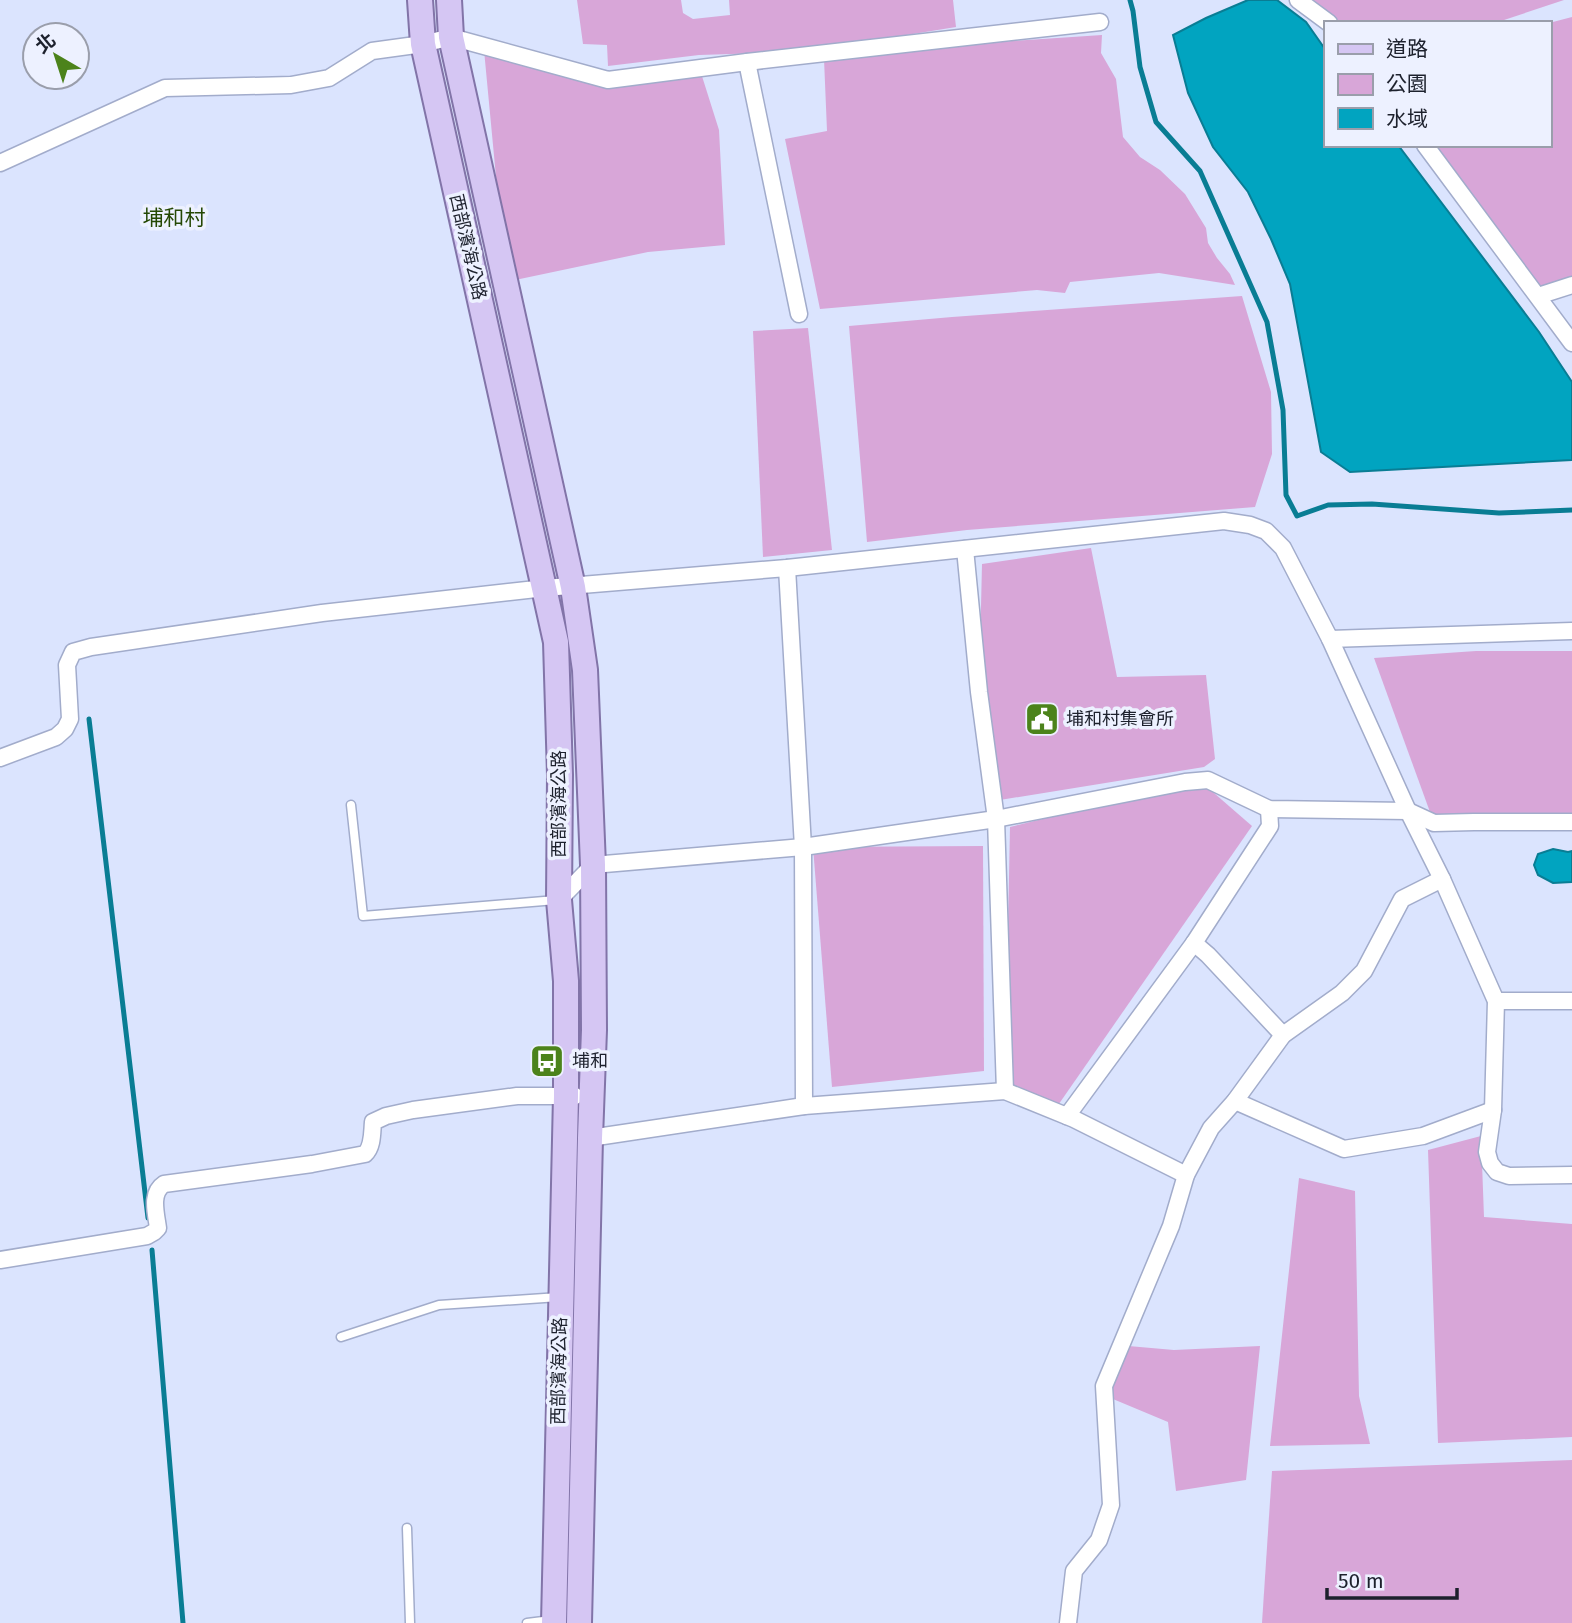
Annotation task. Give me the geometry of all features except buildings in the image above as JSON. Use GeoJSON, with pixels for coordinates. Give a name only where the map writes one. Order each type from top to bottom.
{"type":"FeatureCollection","features":[{"type":"Feature","properties":{"kind":"main road","name":"西部濱海公路"},"geometry":{"type":"LineString","coordinates":[[420,0],[423,44],[556,642],[560,775],[559,900],[566,981],[561,1297],[562,1622]]}},
{"type":"Feature","properties":{"kind":"main road","name":"西部濱海公路"},"geometry":{"type":"LineString","coordinates":[[449,0],[452,37],[573,587],[586,670],[593,865],[594,1030],[586,1296],[562,1622]]}},
{"type":"Feature","properties":{"kind":"street"},"geometry":{"type":"LineString","coordinates":[[1298,0],[1326,21]]}},
{"type":"Feature","properties":{"kind":"street"},"geometry":{"type":"LineString","coordinates":[[0,163],[165,88],[291,85],[329,78],[372,51],[452,37],[608,80],[1100,22]]}},
{"type":"Feature","properties":{"kind":"street"},"geometry":{"type":"LineString","coordinates":[[747,62],[799,314]]}},
{"type":"Feature","properties":{"kind":"street"},"geometry":{"type":"LineString","coordinates":[[1426,147],[1572,344]]}},
{"type":"Feature","properties":{"kind":"street"},"geometry":{"type":"LineString","coordinates":[[1538,296],[1572,285]]}},
{"type":"Feature","properties":{"kind":"street"},"geometry":{"type":"LineString","coordinates":[[0,758],[56,737],[65,729],[70,719],[67,665],[73,652],[91,647],[322,613],[545,588],[787,568],[1224,521],[1250,525],[1266,531],[1283,548],[1330,639],[1496,1001],[1493,1110],[1487,1152],[1490,1163],[1497,1172],[1509,1176],[1572,1175]]}},
{"type":"Feature","properties":{"kind":"street"},"geometry":{"type":"LineString","coordinates":[[965,549],[979,692],[996,819],[1005,1091]]}},
{"type":"Feature","properties":{"kind":"street"},"geometry":{"type":"LineString","coordinates":[[787,568],[803,847],[804,1106]]}},
{"type":"Feature","properties":{"kind":"street"},"geometry":{"type":"LineString","coordinates":[[1330,639],[1572,631]]}},
{"type":"Feature","properties":{"kind":"street"},"geometry":{"type":"LineString","coordinates":[[559,900],[593,865],[803,847],[996,819],[1185,782],[1208,780],[1269,809],[1408,811],[1434,823],[1572,822]]}},
{"type":"Feature","properties":{"kind":"street"},"geometry":{"type":"LineString","coordinates":[[1067,1116],[1194,943],[1270,826],[1269,809]]}},
{"type":"Feature","properties":{"kind":"street"},"geometry":{"type":"LineString","coordinates":[[1068,1623],[1074,1571],[1099,1540],[1111,1505],[1104,1386],[1171,1226],[1186,1175],[1211,1128],[1235,1101],[1283,1035],[1342,993],[1364,971],[1402,900],[1442,879]]}},
{"type":"Feature","properties":{"kind":"street"},"geometry":{"type":"LineString","coordinates":[[1194,943],[1283,1035]]}},
{"type":"Feature","properties":{"kind":"street"},"geometry":{"type":"LineString","coordinates":[[1496,1001],[1572,1001]]}},
{"type":"Feature","properties":{"kind":"street"},"geometry":{"type":"LineString","coordinates":[[590,1138],[804,1106],[1005,1091],[1067,1116],[1186,1175]]}},
{"type":"Feature","properties":{"kind":"street"},"geometry":{"type":"LineString","coordinates":[[0,1259],[147,1236],[158,1228],[155,1193],[160,1185],[365,1154],[369,1151],[373,1122],[386,1115],[517,1096],[592,1096]]}},
{"type":"Feature","properties":{"kind":"street"},"geometry":{"type":"LineString","coordinates":[[1235,1101],[1344,1149],[1423,1136],[1493,1110]]}},
{"type":"Feature","properties":{"kind":"lane"},"geometry":{"type":"LineString","coordinates":[[351,805],[363,916],[559,900]]}},
{"type":"Feature","properties":{"kind":"lane"},"geometry":{"type":"LineString","coordinates":[[341,1336],[439,1306],[586,1296]]}},
{"type":"Feature","properties":{"kind":"lane"},"geometry":{"type":"LineString","coordinates":[[407,1528],[410,1623]]}},
{"type":"Feature","properties":{"kind":"lane"},"geometry":{"type":"LineString","coordinates":[[527,1623],[562,1622]]}},
{"type":"Feature","properties":{"kind":"green space"},"geometry":{"type":"Polygon","coordinates":[[[577,0],[681,0],[683,13],[693,19],[730,15],[729,0],[953,0],[956,27],[802,52],[699,55],[608,66],[607,45],[583,44],[577,0]]]}},
{"type":"Feature","properties":{"kind":"green space"},"geometry":{"type":"Polygon","coordinates":[[[1309,0],[1564,0],[1501,21],[1326,21],[1309,0]]]}},
{"type":"Feature","properties":{"kind":"green space"},"geometry":{"type":"Polygon","coordinates":[[[1572,17],[1572,284],[1538,296],[1427,147],[1551,147],[1551,22],[1572,17]]]}},
{"type":"Feature","properties":{"kind":"green space"},"geometry":{"type":"Polygon","coordinates":[[[1102,35],[1101,53],[1116,79],[1123,137],[1140,157],[1160,170],[1185,194],[1206,228],[1208,243],[1235,285],[1159,273],[1070,282],[1065,293],[1037,290],[820,309],[785,139],[827,131],[824,59],[1102,35]]]}},
{"type":"Feature","properties":{"kind":"green space"},"geometry":{"type":"Polygon","coordinates":[[[484,50],[614,86],[701,73],[719,130],[725,245],[648,252],[506,282],[484,50]]]}},
{"type":"Feature","properties":{"kind":"green space"},"geometry":{"type":"Polygon","coordinates":[[[1242,296],[1271,392],[1272,454],[1255,507],[967,530],[867,542],[849,326],[1242,296]]]}},
{"type":"Feature","properties":{"kind":"green space"},"geometry":{"type":"Polygon","coordinates":[[[808,328],[832,550],[763,557],[753,331],[808,328]]]}},
{"type":"Feature","properties":{"kind":"green space"},"geometry":{"type":"Polygon","coordinates":[[[1091,548],[1117,677],[1206,675],[1215,759],[1204,767],[1000,800],[979,692],[982,564],[1091,548]]]}},
{"type":"Feature","properties":{"kind":"green space"},"geometry":{"type":"Polygon","coordinates":[[[1476,651],[1572,651],[1572,822],[1434,823],[1374,658],[1476,651]]]}},
{"type":"Feature","properties":{"kind":"green space"},"geometry":{"type":"Polygon","coordinates":[[[1199,780],[1252,826],[1054,1111],[1005,1079],[1010,827],[1199,780]]]}},
{"type":"Feature","properties":{"kind":"green space"},"geometry":{"type":"Polygon","coordinates":[[[983,846],[984,1071],[832,1087],[813,847],[983,846]]]}},
{"type":"Feature","properties":{"kind":"green space"},"geometry":{"type":"Polygon","coordinates":[[[1481,1136],[1484,1217],[1572,1224],[1572,1437],[1438,1443],[1428,1150],[1481,1136]]]}},
{"type":"Feature","properties":{"kind":"green space"},"geometry":{"type":"Polygon","coordinates":[[[1299,1178],[1355,1191],[1359,1396],[1370,1444],[1270,1446],[1299,1178]]]}},
{"type":"Feature","properties":{"kind":"green space"},"geometry":{"type":"Polygon","coordinates":[[[1117,1345],[1174,1350],[1260,1346],[1246,1480],[1176,1491],[1168,1422],[1101,1394],[1117,1345]]]}},
{"type":"Feature","properties":{"kind":"green space"},"geometry":{"type":"Polygon","coordinates":[[[1572,1460],[1572,1623],[1262,1623],[1272,1471],[1572,1460]]]}},
{"type":"Feature","properties":{"kind":"water"},"geometry":{"type":"Polygon","coordinates":[[[1248,0],[1277,0],[1306,22],[1324,48],[1324,147],[1400,147],[1539,332],[1572,382],[1572,460],[1350,472],[1321,452],[1290,284],[1248,192],[1213,147],[1188,93],[1173,35],[1248,0]]]}},
{"type":"Feature","properties":{"kind":"water"},"geometry":{"type":"Polygon","coordinates":[[[1553,849],[1572,851],[1572,882],[1553,883],[1538,875],[1534,865],[1538,854],[1553,849]]]}},
{"type":"Feature","properties":{"kind":"waterway"},"geometry":{"type":"LineString","coordinates":[[1130,0],[1140,67],[1156,122],[1200,171],[1267,322],[1283,410],[1286,495],[1297,516],[1328,505],[1372,504],[1499,513],[1572,510]]}},
{"type":"Feature","properties":{"kind":"waterway"},"geometry":{"type":"LineString","coordinates":[[89,719],[148,1218]]}},
{"type":"Feature","properties":{"kind":"waterway"},"geometry":{"type":"LineString","coordinates":[[152,1250],[183,1623]]}},
{"type":"Feature","properties":{"kind":"place","name":"埔和村集會所"},"geometry":{"type":"Point","coordinates":[1042,719]}},
{"type":"Feature","properties":{"kind":"place","name":"埔和"},"geometry":{"type":"Point","coordinates":[547,1061]}},
{"type":"Feature","properties":{"kind":"district","name":"埔和村"},"geometry":{"type":"Point","coordinates":[174,218]}}]}
